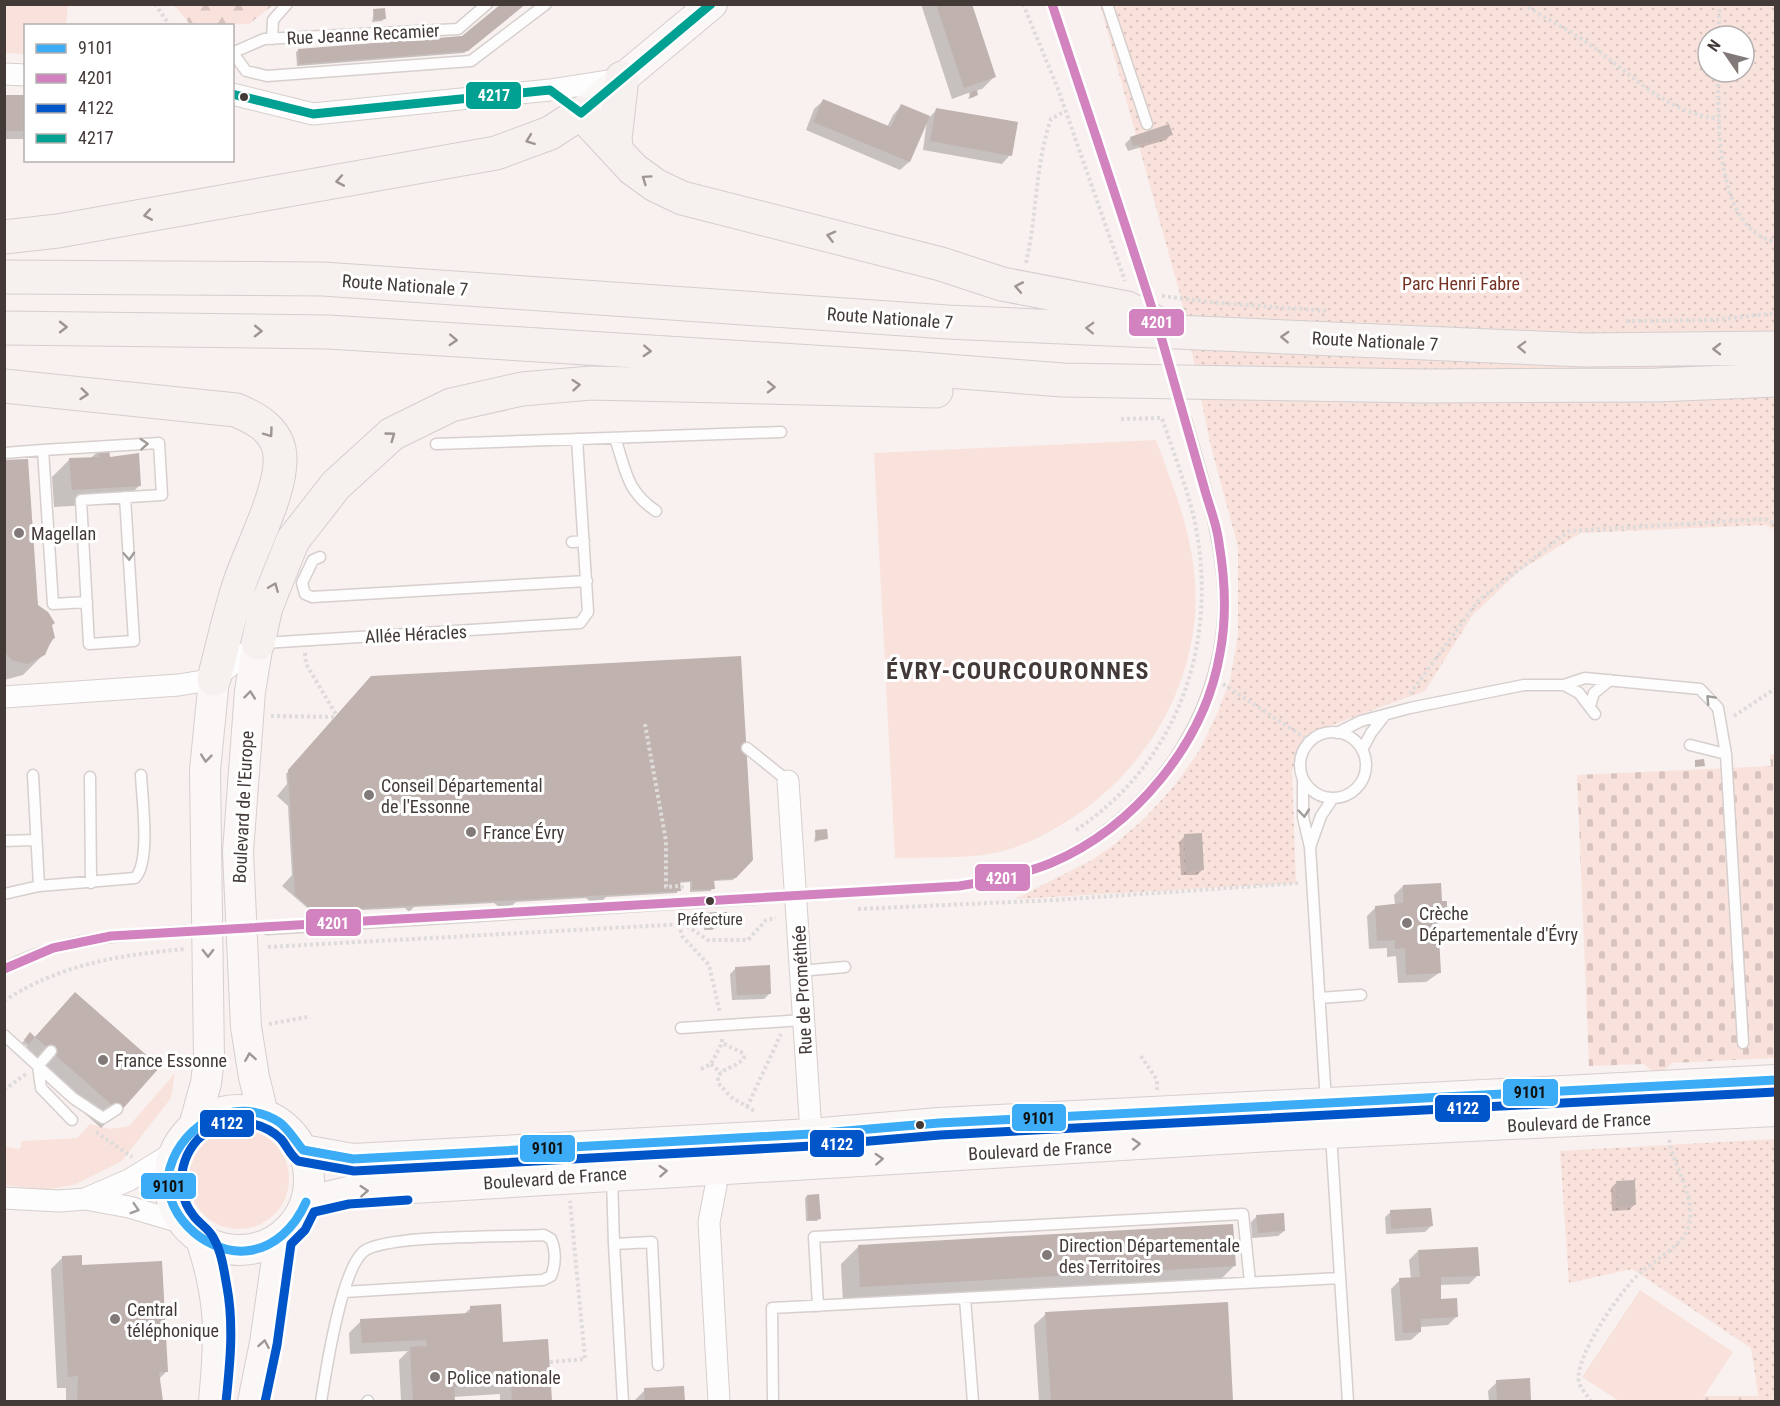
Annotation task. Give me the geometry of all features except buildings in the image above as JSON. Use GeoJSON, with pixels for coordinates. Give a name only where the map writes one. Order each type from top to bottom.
{"type":"FeatureCollection","features":[{"type":"Feature","properties":{"kind":"main road"},"geometry":{"type":"LineString","coordinates":[[4,237],[58,231],[496,153],[550,133],[581,113],[712,4]]}},
{"type":"Feature","properties":{"kind":"main road"},"geometry":{"type":"LineString","coordinates":[[617,151],[615,140],[622,78]]}},
{"type":"Feature","properties":{"kind":"main road"},"geometry":{"type":"LineString","coordinates":[[581,113],[633,169],[655,185],[682,198],[941,264],[1002,284],[1127,308],[1176,332]]}},
{"type":"Feature","properties":{"kind":"main road","name":"Route Nationale 7"},"geometry":{"type":"LineString","coordinates":[[4,277],[323,279],[947,322],[1584,350],[1776,348]]}},
{"type":"Feature","properties":{"kind":"main road"},"geometry":{"type":"LineString","coordinates":[[4,328],[328,332],[875,365],[1063,380],[1422,386],[1656,385],[1776,380]]}},
{"type":"Feature","properties":{"kind":"main road"},"geometry":{"type":"LineString","coordinates":[[258,644],[266,607],[293,540],[336,484],[392,434],[451,405],[522,389],[591,383],[1027,393],[1063,380]]}},
{"type":"Feature","properties":{"kind":"main road"},"geometry":{"type":"LineString","coordinates":[[4,386],[236,410],[261,422],[272,434],[279,449],[280,469],[275,491],[238,586],[214,679]]}},
{"type":"Feature","properties":{"kind":"main road","name":"Boulevard de l'Europe"},"geometry":{"type":"LineString","coordinates":[[258,644],[250,691],[238,852],[246,1026],[254,1077],[263,1114]]}},
{"type":"Feature","properties":{"kind":"main road","name":"Boulevard de l'Europe"},"geometry":{"type":"LineString","coordinates":[[194,1126],[206,1083],[209,1058],[205,770],[214,679]]}},
{"type":"Feature","properties":{"kind":"main road","name":"Boulevard de France"},"geometry":{"type":"LineString","coordinates":[[303,1150],[353,1159],[811,1134],[939,1123],[1776,1080]]}},
{"type":"Feature","properties":{"kind":"main road"},"geometry":{"type":"LineString","coordinates":[[192,1231],[223,1249],[247,1251],[270,1244],[280,1238],[296,1222],[306,1202],[310,1175],[303,1150],[287,1128],[263,1114],[245,1110],[227,1111],[210,1116],[194,1126],[183,1137],[170,1169],[169,1188],[174,1206],[192,1231],[212,1274],[218,1302],[220,1337],[214,1401]]}},
{"type":"Feature","properties":{"kind":"main road","name":"Boulevard de France"},"geometry":{"type":"LineString","coordinates":[[306,1202],[347,1192],[612,1175],[1776,1111]]}},
{"type":"Feature","properties":{"kind":"main road"},"geometry":{"type":"LineString","coordinates":[[253,1401],[265,1342],[280,1238]]}},
{"type":"Feature","properties":{"kind":"street"},"geometry":{"type":"LineString","coordinates":[[4,74],[24,75]]}},
{"type":"Feature","properties":{"kind":"street"},"geometry":{"type":"LineString","coordinates":[[234,94],[313,114],[550,90],[622,78]]}},
{"type":"Feature","properties":{"kind":"street"},"geometry":{"type":"LineString","coordinates":[[550,90],[581,113]]}},
{"type":"Feature","properties":{"kind":"street"},"geometry":{"type":"LineString","coordinates":[[4,697],[179,685],[214,679],[258,644]]}},
{"type":"Feature","properties":{"kind":"street","name":"Rue de Prométhée"},"geometry":{"type":"LineString","coordinates":[[788,782],[814,1163]]}},
{"type":"Feature","properties":{"kind":"street"},"geometry":{"type":"LineString","coordinates":[[85,1199],[129,1180],[176,1150]]}},
{"type":"Feature","properties":{"kind":"street"},"geometry":{"type":"LineString","coordinates":[[716,1186],[709,1221],[719,1401]]}},
{"type":"Feature","properties":{"kind":"street"},"geometry":{"type":"LineString","coordinates":[[4,1198],[59,1201],[85,1199],[129,1207],[192,1231]]}},
{"type":"Feature","properties":{"kind":"lane"},"geometry":{"type":"LineString","coordinates":[[272,39],[273,20],[287,4]]}},
{"type":"Feature","properties":{"kind":"lane","name":"Rue Jeanne Recamier"},"geometry":{"type":"LineString","coordinates":[[234,53],[272,39],[458,28],[487,4]]}},
{"type":"Feature","properties":{"kind":"lane"},"geometry":{"type":"LineString","coordinates":[[234,54],[246,71],[267,76],[471,61],[546,4]]}},
{"type":"Feature","properties":{"kind":"lane"},"geometry":{"type":"LineString","coordinates":[[1052,4],[1150,291]]}},
{"type":"Feature","properties":{"kind":"lane"},"geometry":{"type":"LineString","coordinates":[[1107,4],[1147,124]]}},
{"type":"Feature","properties":{"kind":"lane"},"geometry":{"type":"LineString","coordinates":[[267,929],[959,886],[1020,873],[1058,860],[1099,836],[1123,817],[1151,788],[1181,750],[1203,711],[1214,678],[1223,628],[1224,586],[1220,545],[1186,420]]}},
{"type":"Feature","properties":{"kind":"lane"},"geometry":{"type":"LineString","coordinates":[[436,444],[781,432]]}},
{"type":"Feature","properties":{"kind":"lane"},"geometry":{"type":"LineString","coordinates":[[615,438],[632,489],[641,501],[656,511]]}},
{"type":"Feature","properties":{"kind":"lane"},"geometry":{"type":"LineString","coordinates":[[320,557],[313,560],[302,583],[305,594],[312,597],[586,581],[577,439]]}},
{"type":"Feature","properties":{"kind":"lane"},"geometry":{"type":"LineString","coordinates":[[4,453],[159,443],[162,495],[125,497],[81,500],[89,644],[134,641],[125,497]]}},
{"type":"Feature","properties":{"kind":"lane"},"geometry":{"type":"LineString","coordinates":[[43,450],[53,604],[87,602]]}},
{"type":"Feature","properties":{"kind":"lane"},"geometry":{"type":"LineString","coordinates":[[572,542],[584,541]]}},
{"type":"Feature","properties":{"kind":"lane","name":"Allée Héracles"},"geometry":{"type":"LineString","coordinates":[[258,644],[574,625],[584,621],[588,612],[586,581]]}},
{"type":"Feature","properties":{"kind":"lane"},"geometry":{"type":"LineString","coordinates":[[1347,1401],[1331,1134],[1326,1102],[1310,847],[1303,817],[1303,779],[1299,763],[1310,741],[1323,733],[1337,732],[1361,721],[1524,686],[1564,685],[1585,678],[1700,688],[1718,708],[1726,754],[1743,1043]]}},
{"type":"Feature","properties":{"kind":"lane"},"geometry":{"type":"LineString","coordinates":[[1564,685],[1579,693],[1593,710],[1594,693],[1610,680]]}},
{"type":"Feature","properties":{"kind":"lane"},"geometry":{"type":"LineString","coordinates":[[1362,750],[1371,733],[1385,715]]}},
{"type":"Feature","properties":{"kind":"lane"},"geometry":{"type":"LineString","coordinates":[[1303,779],[1313,792],[1333,798],[1349,794],[1362,780],[1365,762],[1362,750],[1350,737],[1337,732]]}},
{"type":"Feature","properties":{"kind":"lane"},"geometry":{"type":"LineString","coordinates":[[1690,746],[1726,754]]}},
{"type":"Feature","properties":{"kind":"lane"},"geometry":{"type":"LineString","coordinates":[[747,748],[788,782]]}},
{"type":"Feature","properties":{"kind":"lane"},"geometry":{"type":"LineString","coordinates":[[33,775],[39,886]]}},
{"type":"Feature","properties":{"kind":"lane"},"geometry":{"type":"LineString","coordinates":[[4,894],[39,886],[135,878],[144,850],[141,775]]}},
{"type":"Feature","properties":{"kind":"lane"},"geometry":{"type":"LineString","coordinates":[[90,777],[91,883]]}},
{"type":"Feature","properties":{"kind":"lane"},"geometry":{"type":"LineString","coordinates":[[1310,847],[1321,816],[1333,798]]}},
{"type":"Feature","properties":{"kind":"lane"},"geometry":{"type":"LineString","coordinates":[[4,841],[35,840]]}},
{"type":"Feature","properties":{"kind":"lane"},"geometry":{"type":"LineString","coordinates":[[4,969],[53,948],[92,938],[185,931]]}},
{"type":"Feature","properties":{"kind":"lane"},"geometry":{"type":"LineString","coordinates":[[800,971],[845,967]]}},
{"type":"Feature","properties":{"kind":"lane"},"geometry":{"type":"LineString","coordinates":[[1319,998],[1360,995]]}},
{"type":"Feature","properties":{"kind":"lane"},"geometry":{"type":"LineString","coordinates":[[681,1028],[803,1020]]}},
{"type":"Feature","properties":{"kind":"lane"},"geometry":{"type":"LineString","coordinates":[[4,1035],[73,1098],[103,1118],[117,1109]]}},
{"type":"Feature","properties":{"kind":"lane"},"geometry":{"type":"LineString","coordinates":[[51,1051],[38,1066],[41,1088],[72,1120]]}},
{"type":"Feature","properties":{"kind":"lane"},"geometry":{"type":"LineString","coordinates":[[612,1175],[623,1401]]}},
{"type":"Feature","properties":{"kind":"lane"},"geometry":{"type":"LineString","coordinates":[[818,1306],[814,1237],[826,1236],[1243,1214],[1250,1282]]}},
{"type":"Feature","properties":{"kind":"lane"},"geometry":{"type":"LineString","coordinates":[[321,1401],[336,1319],[344,1292],[355,1263],[363,1252],[394,1241],[544,1235],[551,1239],[554,1246],[554,1268],[551,1276],[543,1280],[344,1292]]}},
{"type":"Feature","properties":{"kind":"lane"},"geometry":{"type":"LineString","coordinates":[[614,1244],[652,1242],[658,1365]]}},
{"type":"Feature","properties":{"kind":"lane"},"geometry":{"type":"LineString","coordinates":[[774,1401],[772,1308],[1340,1278]]}},
{"type":"Feature","properties":{"kind":"lane"},"geometry":{"type":"LineString","coordinates":[[965,1298],[973,1401]]}},
{"type":"Feature","properties":{"kind":"path"},"geometry":{"type":"LineString","coordinates":[[155,4],[169,24]]}},
{"type":"Feature","properties":{"kind":"path"},"geometry":{"type":"LineString","coordinates":[[1023,4],[1065,111],[1126,285]]}},
{"type":"Feature","properties":{"kind":"path"},"geometry":{"type":"LineString","coordinates":[[1523,4],[1593,47],[1647,91],[1705,117],[1719,119]]}},
{"type":"Feature","properties":{"kind":"path"},"geometry":{"type":"LineString","coordinates":[[1719,24],[1720,4]]}},
{"type":"Feature","properties":{"kind":"path"},"geometry":{"type":"LineString","coordinates":[[1718,84],[1725,179],[1738,216],[1765,240],[1776,243]]}},
{"type":"Feature","properties":{"kind":"path"},"geometry":{"type":"LineString","coordinates":[[1002,284],[1023,276],[1032,237],[1044,138],[1051,119],[1065,111]]}},
{"type":"Feature","properties":{"kind":"path"},"geometry":{"type":"LineString","coordinates":[[1150,291],[1220,303],[1334,311]]}},
{"type":"Feature","properties":{"kind":"path"},"geometry":{"type":"LineString","coordinates":[[1614,322],[1714,320],[1776,314]]}},
{"type":"Feature","properties":{"kind":"path"},"geometry":{"type":"LineString","coordinates":[[1070,834],[1110,803],[1136,775],[1178,709],[1197,655],[1203,596],[1194,517],[1162,418],[1119,419]]}},
{"type":"Feature","properties":{"kind":"path"},"geometry":{"type":"LineString","coordinates":[[1398,712],[1478,602],[1569,531],[1765,519],[1776,524]]}},
{"type":"Feature","properties":{"kind":"path"},"geometry":{"type":"LineString","coordinates":[[266,716],[336,716],[306,664]]}},
{"type":"Feature","properties":{"kind":"path"},"geometry":{"type":"LineString","coordinates":[[1214,678],[1310,741]]}},
{"type":"Feature","properties":{"kind":"path"},"geometry":{"type":"LineString","coordinates":[[1721,725],[1776,688]]}},
{"type":"Feature","properties":{"kind":"path"},"geometry":{"type":"LineString","coordinates":[[645,724],[666,841],[666,886],[680,886]]}},
{"type":"Feature","properties":{"kind":"path"},"geometry":{"type":"LineString","coordinates":[[856,909],[1055,900],[1312,882]]}},
{"type":"Feature","properties":{"kind":"path"},"geometry":{"type":"LineString","coordinates":[[268,947],[684,924],[708,940],[748,940],[766,920],[776,919],[775,898]]}},
{"type":"Feature","properties":{"kind":"path"},"geometry":{"type":"LineString","coordinates":[[4,1001],[29,985],[69,968],[130,954],[188,949]]}},
{"type":"Feature","properties":{"kind":"path"},"geometry":{"type":"LineString","coordinates":[[260,1025],[307,1017]]}},
{"type":"Feature","properties":{"kind":"path"},"geometry":{"type":"LineString","coordinates":[[702,1069],[711,1064],[722,1043]]}},
{"type":"Feature","properties":{"kind":"path"},"geometry":{"type":"LineString","coordinates":[[1141,1056],[1157,1080]]}},
{"type":"Feature","properties":{"kind":"path"},"geometry":{"type":"LineString","coordinates":[[711,1064],[721,1073]]}},
{"type":"Feature","properties":{"kind":"path"},"geometry":{"type":"LineString","coordinates":[[4,1090],[38,1066]]}},
{"type":"Feature","properties":{"kind":"path"},"geometry":{"type":"LineString","coordinates":[[1592,1401],[1579,1383],[1579,1370],[1590,1343],[1639,1274],[1666,1253],[1686,1232],[1690,1211],[1671,1151],[1666,1117]]}},
{"type":"Feature","properties":{"kind":"path"},"geometry":{"type":"LineString","coordinates":[[72,1120],[88,1126],[132,1157]]}},
{"type":"Feature","properties":{"kind":"path"},"geometry":{"type":"LineString","coordinates":[[550,1362],[585,1359],[569,1194]]}},
{"type":"Feature","properties":{"kind":"green space"},"geometry":{"type":"Polygon","coordinates":[[[4,5],[68,5],[66,24],[24,24],[24,54],[5,53],[4,5]]]}},
{"type":"Feature","properties":{"kind":"green space"},"geometry":{"type":"Polygon","coordinates":[[[174,5],[273,5],[249,24],[189,23],[174,5]]]}},
{"type":"Feature","properties":{"kind":"green space","name":"Parc Henri Fabre"},"geometry":{"type":"Polygon","coordinates":[[[1100,5],[1775,5],[1775,530],[1765,525],[1581,533],[1519,571],[1472,616],[1425,691],[1321,729],[1300,749],[1292,771],[1296,883],[1015,899],[1092,860],[1144,819],[1176,784],[1199,751],[1217,714],[1230,680],[1238,635],[1238,547],[1210,443],[1181,298],[1100,5]]]}},
{"type":"Feature","properties":{"kind":"green space"},"geometry":{"type":"Polygon","coordinates":[[[1156,440],[1179,504],[1192,553],[1194,570],[1195,608],[1191,646],[1180,682],[1165,717],[1145,749],[1121,778],[1092,803],[1046,834],[1004,851],[983,855],[895,858],[874,453],[1156,440]]]}},
{"type":"Feature","properties":{"kind":"green space"},"geometry":{"type":"Polygon","coordinates":[[[1775,754],[1775,1058],[1672,1063],[1662,1071],[1651,1070],[1644,1064],[1589,1066],[1577,775],[1771,766],[1770,755],[1775,754]]]}},
{"type":"Feature","properties":{"kind":"green space"},"geometry":{"type":"Polygon","coordinates":[[[175,1073],[171,1098],[122,1161],[74,1185],[44,1190],[5,1185],[5,1147],[20,1149],[22,1141],[77,1138],[90,1124],[110,1129],[129,1126],[175,1073]]]}},
{"type":"Feature","properties":{"kind":"green space"},"geometry":{"type":"Polygon","coordinates":[[[239,1129],[267,1137],[281,1151],[289,1179],[281,1207],[267,1221],[239,1229],[211,1221],[197,1207],[189,1179],[197,1151],[211,1137],[239,1129]]]}},
{"type":"Feature","properties":{"kind":"green space"},"geometry":{"type":"Polygon","coordinates":[[[1775,1139],[1775,1401],[1759,1401],[1751,1348],[1632,1269],[1569,1283],[1560,1151],[1775,1139]]]}},
{"type":"Feature","properties":{"kind":"green space"},"geometry":{"type":"Polygon","coordinates":[[[1640,1290],[1733,1352],[1701,1401],[1619,1401],[1582,1377],[1640,1290]]]}},
{"type":"Feature","properties":{"kind":"green space"},"geometry":{"type":"Polygon","coordinates":[[[1704,1396],[1758,1396],[1759,1401],[1701,1402],[1704,1396]]]}},
{"type":"Feature","properties":{"kind":"transit line","name":"4217"},"geometry":{"type":"LineString","coordinates":[[234,94],[313,114],[550,90],[581,113],[711,4]]}},
{"type":"Feature","properties":{"kind":"transit line","name":"4201"},"geometry":{"type":"LineString","coordinates":[[4,969],[53,948],[111,936],[959,886],[994,880],[1051,863],[1081,848],[1137,805],[1161,779],[1182,750],[1199,719],[1212,686],[1224,626],[1223,570],[1215,522],[1162,340],[1052,4]]}},
{"type":"Feature","properties":{"kind":"transit line","name":"9101"},"geometry":{"type":"LineString","coordinates":[[303,1150],[353,1159],[811,1134],[939,1123],[1776,1080]]}},
{"type":"Feature","properties":{"kind":"transit line","name":"4122"},"geometry":{"type":"LineString","coordinates":[[226,1402],[231,1330],[224,1268],[212,1235],[195,1218],[186,1204],[181,1179],[187,1155],[194,1144],[213,1128],[230,1123],[257,1125],[274,1133],[298,1161],[354,1171],[812,1146],[940,1135],[1776,1092]]}},
{"type":"Feature","properties":{"kind":"transit line","name":"9101"},"geometry":{"type":"LineString","coordinates":[[303,1150],[279,1122],[263,1114],[246,1111],[229,1113],[199,1126],[187,1138],[170,1168],[168,1184],[171,1199],[178,1214],[188,1226],[200,1237],[230,1250],[255,1249],[274,1241],[290,1228],[306,1202]]}},
{"type":"Feature","properties":{"kind":"transit line","name":"4122"},"geometry":{"type":"LineString","coordinates":[[265,1402],[277,1345],[291,1244],[305,1230],[314,1212],[349,1204],[408,1200]]}},
{"type":"Feature","properties":{"kind":"place","name":"Magellan"},"geometry":{"type":"Point","coordinates":[19,533]}},
{"type":"Feature","properties":{"kind":"place","name":"Conseil Départemental de l'Essonne"},"geometry":{"type":"Point","coordinates":[369,795]}},
{"type":"Feature","properties":{"kind":"place","name":"France Évry"},"geometry":{"type":"Point","coordinates":[471,832]}},
{"type":"Feature","properties":{"kind":"place","name":"Préfecture"},"geometry":{"type":"Point","coordinates":[710,901]}},
{"type":"Feature","properties":{"kind":"place","name":"Crèche Départementale d'Évry"},"geometry":{"type":"Point","coordinates":[1407,923]}},
{"type":"Feature","properties":{"kind":"place","name":"France Essonne"},"geometry":{"type":"Point","coordinates":[103,1060]}},
{"type":"Feature","properties":{"kind":"place","name":"Direction Départementale des Territoires"},"geometry":{"type":"Point","coordinates":[1047,1255]}},
{"type":"Feature","properties":{"kind":"place","name":"Central téléphonique"},"geometry":{"type":"Point","coordinates":[115,1319]}},
{"type":"Feature","properties":{"kind":"place","name":"Police nationale"},"geometry":{"type":"Point","coordinates":[435,1377]}},
{"type":"Feature","properties":{"kind":"district","name":"ÉVRY-COURCOURONNES"},"geometry":{"type":"Point","coordinates":[1018,671]}}]}
